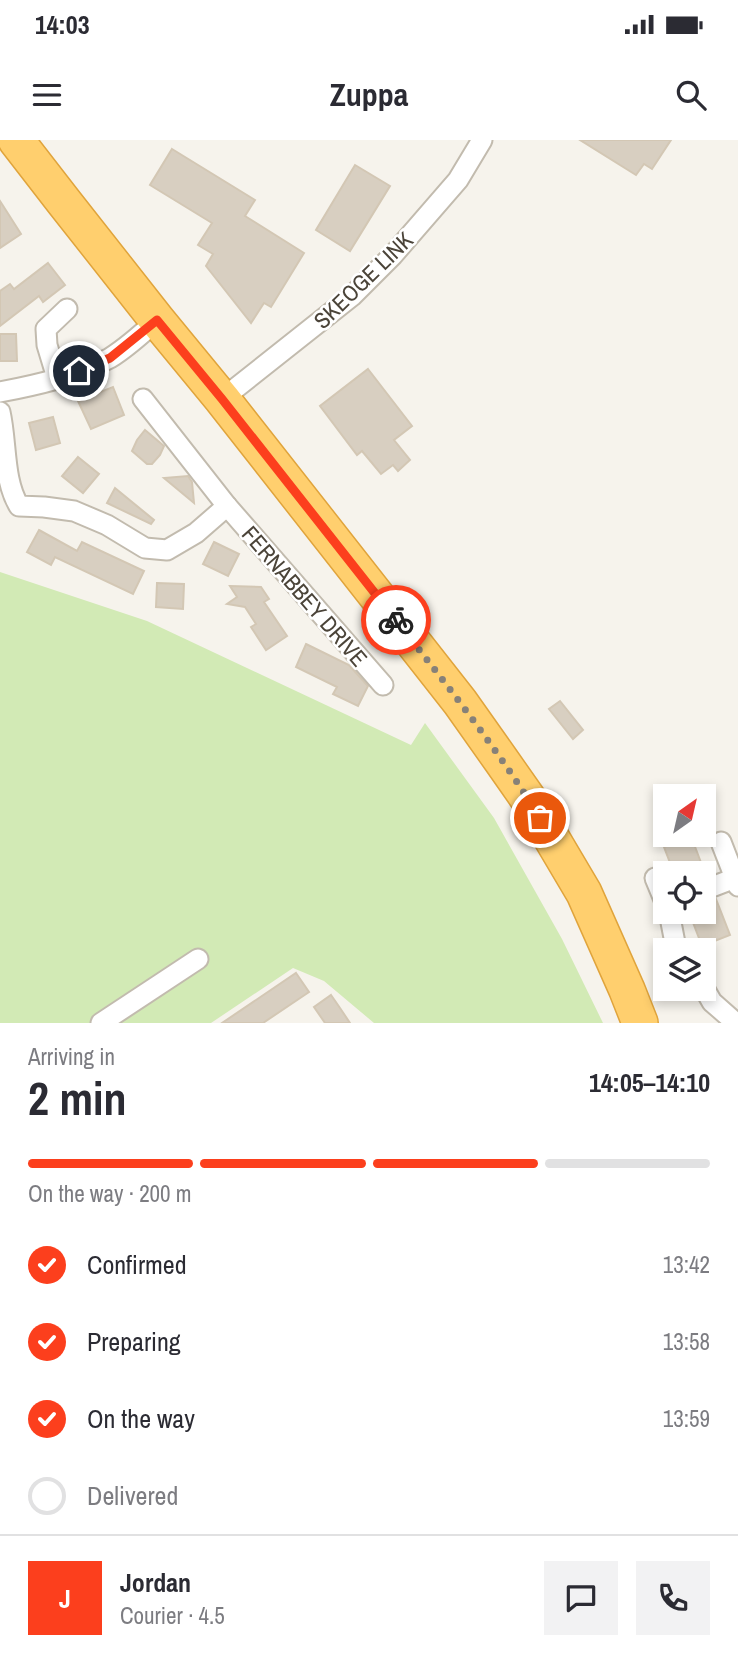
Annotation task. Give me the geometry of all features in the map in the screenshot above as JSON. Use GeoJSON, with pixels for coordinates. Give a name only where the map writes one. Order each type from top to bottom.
{"type":"FeatureCollection","features":[{"type":"Feature","properties":{"kind":"highway"},"geometry":{"type":"LineString","coordinates":[[16,140],[460,702],[529,800],[584,893],[640,1023]]}},
{"type":"Feature","properties":{"kind":"street","name":"SKEOGE LINK"},"geometry":{"type":"LineString","coordinates":[[222,399],[361,288],[458,180],[482,140]]}},
{"type":"Feature","properties":{"kind":"street"},"geometry":{"type":"LineString","coordinates":[[57,378],[47,345],[46,329],[67,309]]}},
{"type":"Feature","properties":{"kind":"street"},"geometry":{"type":"LineString","coordinates":[[0,391],[35,386],[110,358],[157,320]]}},
{"type":"Feature","properties":{"kind":"street","name":"FERNABBEY DRIVE"},"geometry":{"type":"LineString","coordinates":[[143,399],[228,506],[383,685]]}},
{"type":"Feature","properties":{"kind":"street","name":"FERNABBEY DRIVE"},"geometry":{"type":"LineString","coordinates":[[0,412],[9,476],[14,498],[19,506],[44,506],[74,511],[107,525],[145,548],[167,550],[196,533],[228,506]]}},
{"type":"Feature","properties":{"kind":"street"},"geometry":{"type":"LineString","coordinates":[[716,887],[736,882],[721,842]]}},
{"type":"Feature","properties":{"kind":"street"},"geometry":{"type":"LineString","coordinates":[[101,1023],[198,959]]}},
{"type":"Feature","properties":{"kind":"street"},"geometry":{"type":"LineString","coordinates":[[711,1001],[736,1023]]}},
{"type":"Feature","properties":{"kind":"green space"},"geometry":{"type":"Polygon","coordinates":[[[0,572],[147,621],[411,745],[425,723],[494,818],[562,939],[603,1023],[374,1023],[324,981],[293,968],[211,1023],[0,1023],[0,572]]]}},
{"type":"Feature","properties":{"kind":"building"},"geometry":{"type":"Polygon","coordinates":[[[580,140],[671,140],[652,169],[644,164],[636,175],[580,140]]]}},
{"type":"Feature","properties":{"kind":"building"},"geometry":{"type":"Polygon","coordinates":[[[172,149],[255,200],[245,216],[304,253],[271,307],[264,303],[251,323],[206,266],[213,254],[198,245],[212,223],[150,185],[172,149]]]}},
{"type":"Feature","properties":{"kind":"building"},"geometry":{"type":"Polygon","coordinates":[[[355,165],[390,186],[350,251],[316,230],[355,165]]]}},
{"type":"Feature","properties":{"kind":"building"},"geometry":{"type":"Polygon","coordinates":[[[0,201],[21,234],[0,248],[0,201]]]}},
{"type":"Feature","properties":{"kind":"building"},"geometry":{"type":"Polygon","coordinates":[[[48,263],[65,285],[43,302],[39,296],[0,326],[0,291],[10,284],[14,289],[48,263]]]}},
{"type":"Feature","properties":{"kind":"building"},"geometry":{"type":"Polygon","coordinates":[[[0,334],[16,334],[17,361],[0,361],[0,334]]]}},
{"type":"Feature","properties":{"kind":"building"},"geometry":{"type":"Polygon","coordinates":[[[368,369],[412,426],[394,440],[410,460],[398,471],[393,465],[381,474],[362,451],[357,455],[320,406],[368,369]]]}},
{"type":"Feature","properties":{"kind":"building"},"geometry":{"type":"Polygon","coordinates":[[[113,387],[124,415],[91,429],[78,401],[113,387]]]}},
{"type":"Feature","properties":{"kind":"building"},"geometry":{"type":"Polygon","coordinates":[[[53,417],[60,443],[36,450],[29,423],[53,417]]]}},
{"type":"Feature","properties":{"kind":"building"},"geometry":{"type":"Polygon","coordinates":[[[145,430],[164,446],[152,464],[147,464],[132,451],[145,430]]]}},
{"type":"Feature","properties":{"kind":"building"},"geometry":{"type":"Polygon","coordinates":[[[78,457],[99,474],[83,493],[62,476],[78,457]]]}},
{"type":"Feature","properties":{"kind":"building"},"geometry":{"type":"Polygon","coordinates":[[[188,476],[192,482],[194,503],[164,478],[188,476]]]}},
{"type":"Feature","properties":{"kind":"building"},"geometry":{"type":"Polygon","coordinates":[[[115,488],[154,520],[151,524],[107,503],[115,488]]]}},
{"type":"Feature","properties":{"kind":"building"},"geometry":{"type":"Polygon","coordinates":[[[39,530],[77,551],[82,542],[144,571],[133,594],[55,557],[51,565],[27,552],[39,530]]]}},
{"type":"Feature","properties":{"kind":"building"},"geometry":{"type":"Polygon","coordinates":[[[214,542],[239,554],[228,576],[203,564],[214,542]]]}},
{"type":"Feature","properties":{"kind":"building"},"geometry":{"type":"Polygon","coordinates":[[[157,583],[184,584],[183,609],[156,607],[157,583]]]}},
{"type":"Feature","properties":{"kind":"building"},"geometry":{"type":"Polygon","coordinates":[[[230,586],[261,587],[269,599],[264,602],[287,636],[266,650],[251,627],[256,624],[245,607],[227,604],[237,597],[230,586]]]}},
{"type":"Feature","properties":{"kind":"building"},"geometry":{"type":"Polygon","coordinates":[[[306,644],[349,665],[368,686],[358,706],[333,694],[337,687],[296,667],[306,644]]]}},
{"type":"Feature","properties":{"kind":"building"},"geometry":{"type":"Polygon","coordinates":[[[560,701],[583,730],[573,739],[549,709],[560,701]]]}},
{"type":"Feature","properties":{"kind":"building"},"geometry":{"type":"Polygon","coordinates":[[[664,847],[695,847],[700,861],[669,861],[664,847]]]}},
{"type":"Feature","properties":{"kind":"building"},"geometry":{"type":"Polygon","coordinates":[[[716,899],[730,935],[716,940],[716,938],[699,938],[694,924],[716,924],[716,899]]]}},
{"type":"Feature","properties":{"kind":"building"},"geometry":{"type":"Polygon","coordinates":[[[296,973],[309,992],[263,1023],[222,1023],[296,973]]]}},
{"type":"Feature","properties":{"kind":"building"},"geometry":{"type":"Polygon","coordinates":[[[331,995],[350,1023],[325,1023],[314,1007],[331,995]]]}},
{"type":"Feature","properties":{"kind":"way so far"},"geometry":{"type":"LineString","coordinates":[[396,620],[460,702],[540,818]]}},
{"type":"Feature","properties":{"kind":"route"},"geometry":{"type":"LineString","coordinates":[[79,371],[110,358],[157,320],[396,620]]}}]}
